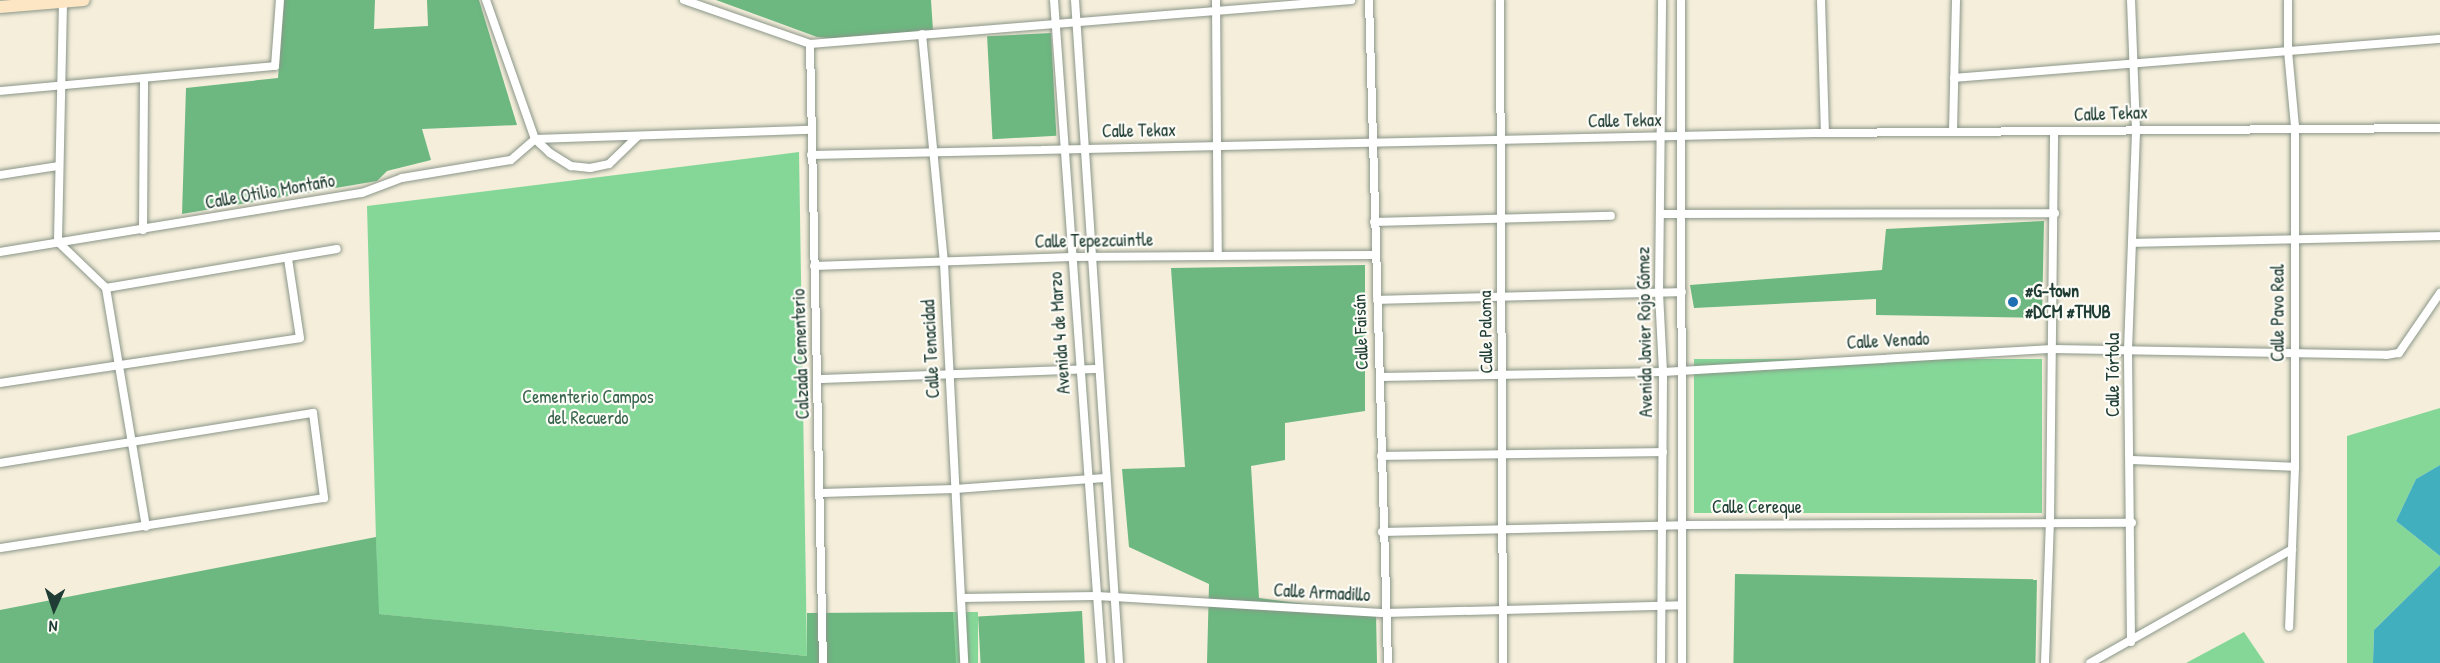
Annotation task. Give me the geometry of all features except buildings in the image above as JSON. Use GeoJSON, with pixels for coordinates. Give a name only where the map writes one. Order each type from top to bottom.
{"type":"FeatureCollection","features":[{"type":"Feature","properties":{"kind":"main road"},"geometry":{"type":"LineString","coordinates":[[0,7],[84,0]]}},
{"type":"Feature","properties":{"kind":"street"},"geometry":{"type":"LineString","coordinates":[[0,91],[275,66],[280,0]]}},
{"type":"Feature","properties":{"kind":"street"},"geometry":{"type":"LineString","coordinates":[[486,0],[535,139],[571,166],[590,168],[609,164],[638,136]]}},
{"type":"Feature","properties":{"kind":"street"},"geometry":{"type":"LineString","coordinates":[[684,0],[810,44],[1351,0]]}},
{"type":"Feature","properties":{"kind":"street","name":"Avenida 4 de Marzo"},"geometry":{"type":"LineString","coordinates":[[1054,0],[1086,480],[1102,663]]}},
{"type":"Feature","properties":{"kind":"street","name":"Avenida 4 de Marzo"},"geometry":{"type":"LineString","coordinates":[[1075,0],[1097,369],[1119,663]]}},
{"type":"Feature","properties":{"kind":"street"},"geometry":{"type":"LineString","coordinates":[[1216,0],[1218,255]]}},
{"type":"Feature","properties":{"kind":"street","name":"Calle Faisán"},"geometry":{"type":"LineString","coordinates":[[1369,0],[1374,255],[1380,376],[1382,532],[1388,663]]}},
{"type":"Feature","properties":{"kind":"street","name":"Calle Paloma"},"geometry":{"type":"LineString","coordinates":[[1500,0],[1503,663]]}},
{"type":"Feature","properties":{"kind":"street","name":"Avenida Javier Rojo Gómez"},"geometry":{"type":"LineString","coordinates":[[1661,663],[1663,372],[1659,293],[1662,0]]}},
{"type":"Feature","properties":{"kind":"street","name":"Avenida Javier Rojo Gómez"},"geometry":{"type":"LineString","coordinates":[[1681,0],[1682,663]]}},
{"type":"Feature","properties":{"kind":"street"},"geometry":{"type":"LineString","coordinates":[[1821,0],[1825,133]]}},
{"type":"Feature","properties":{"kind":"street"},"geometry":{"type":"LineString","coordinates":[[1953,132],[1956,0]]}},
{"type":"Feature","properties":{"kind":"street","name":"Calle Tórtola"},"geometry":{"type":"LineString","coordinates":[[2131,642],[2132,523],[2128,350],[2136,129],[2132,0]]}},
{"type":"Feature","properties":{"kind":"street","name":"Calle Pavo Real"},"geometry":{"type":"LineString","coordinates":[[2288,0],[2288,51],[2295,127],[2295,466],[2289,627]]}},
{"type":"Feature","properties":{"kind":"street"},"geometry":{"type":"LineString","coordinates":[[63,2],[58,242],[106,288],[146,527]]}},
{"type":"Feature","properties":{"kind":"street","name":"Calle Tenacidad"},"geometry":{"type":"LineString","coordinates":[[922,34],[944,262],[964,663]]}},
{"type":"Feature","properties":{"kind":"street"},"geometry":{"type":"LineString","coordinates":[[1954,78],[2133,66],[2440,39]]}},
{"type":"Feature","properties":{"kind":"street","name":"Calzada Cementerio"},"geometry":{"type":"LineString","coordinates":[[810,44],[811,155],[822,493],[823,663]]}},
{"type":"Feature","properties":{"kind":"street"},"geometry":{"type":"LineString","coordinates":[[143,230],[144,79]]}},
{"type":"Feature","properties":{"kind":"street","name":"Calle Tekax"},"geometry":{"type":"LineString","coordinates":[[811,155],[1682,135],[2054,132],[2295,127],[2440,129]]}},
{"type":"Feature","properties":{"kind":"street"},"geometry":{"type":"LineString","coordinates":[[535,139],[811,130]]}},
{"type":"Feature","properties":{"kind":"street"},"geometry":{"type":"LineString","coordinates":[[2045,663],[2050,522],[2055,213],[2054,132]]}},
{"type":"Feature","properties":{"kind":"street","name":"Calle Otilio Montaño"},"geometry":{"type":"LineString","coordinates":[[0,252],[362,193],[402,178],[512,160],[535,139]]}},
{"type":"Feature","properties":{"kind":"street"},"geometry":{"type":"LineString","coordinates":[[0,175],[58,166]]}},
{"type":"Feature","properties":{"kind":"street"},"geometry":{"type":"LineString","coordinates":[[1661,214],[2055,213]]}},
{"type":"Feature","properties":{"kind":"street"},"geometry":{"type":"LineString","coordinates":[[1374,222],[1611,216]]}},
{"type":"Feature","properties":{"kind":"street"},"geometry":{"type":"LineString","coordinates":[[2132,243],[2440,236]]}},
{"type":"Feature","properties":{"kind":"street"},"geometry":{"type":"LineString","coordinates":[[106,288],[337,249]]}},
{"type":"Feature","properties":{"kind":"street","name":"Calle Tepezcuintle"},"geometry":{"type":"LineString","coordinates":[[814,266],[1072,257],[1374,255]]}},
{"type":"Feature","properties":{"kind":"street"},"geometry":{"type":"LineString","coordinates":[[0,383],[118,368],[300,338],[288,259]]}},
{"type":"Feature","properties":{"kind":"street"},"geometry":{"type":"LineString","coordinates":[[1377,300],[1682,292]]}},
{"type":"Feature","properties":{"kind":"street","name":"Calle Venado"},"geometry":{"type":"LineString","coordinates":[[1380,376],[1663,372],[1682,369],[2052,349],[2295,355],[2399,353],[2440,293]]}},
{"type":"Feature","properties":{"kind":"street"},"geometry":{"type":"LineString","coordinates":[[819,379],[949,377],[1097,369]]}},
{"type":"Feature","properties":{"kind":"street"},"geometry":{"type":"LineString","coordinates":[[0,464],[313,413],[324,498],[0,548]]}},
{"type":"Feature","properties":{"kind":"street"},"geometry":{"type":"LineString","coordinates":[[1381,456],[1663,452]]}},
{"type":"Feature","properties":{"kind":"street"},"geometry":{"type":"LineString","coordinates":[[2130,460],[2295,466]]}},
{"type":"Feature","properties":{"kind":"street"},"geometry":{"type":"LineString","coordinates":[[822,493],[955,489],[1106,478]]}},
{"type":"Feature","properties":{"kind":"street","name":"Calle Cereque"},"geometry":{"type":"LineString","coordinates":[[1382,532],[1503,531],[1662,525],[2132,523]]}},
{"type":"Feature","properties":{"kind":"street"},"geometry":{"type":"LineString","coordinates":[[2090,663],[2131,642],[2292,549]]}},
{"type":"Feature","properties":{"kind":"street","name":"Calle Armadillo"},"geometry":{"type":"LineString","coordinates":[[961,598],[1097,596],[1385,614],[1682,604]]}},
{"type":"Feature","properties":{"kind":"green space"},"geometry":{"type":"Polygon","coordinates":[[[284,0],[375,0],[374,29],[428,26],[427,0],[479,0],[517,125],[422,129],[431,160],[387,171],[377,181],[182,214],[186,88],[278,78],[284,0]]]}},
{"type":"Feature","properties":{"kind":"green space"},"geometry":{"type":"Polygon","coordinates":[[[716,0],[931,0],[933,31],[840,39],[817,37],[716,0]]]}},
{"type":"Feature","properties":{"kind":"green space"},"geometry":{"type":"Polygon","coordinates":[[[1051,33],[1056,136],[992,139],[987,36],[1051,33]]]}},
{"type":"Feature","properties":{"kind":"green space","name":"Cementerio Campos del Recuerdo"},"geometry":{"type":"Polygon","coordinates":[[[799,152],[807,656],[378,614],[367,206],[799,152]]]}},
{"type":"Feature","properties":{"kind":"green space"},"geometry":{"type":"Polygon","coordinates":[[[2044,221],[2042,318],[1876,315],[1876,299],[1694,308],[1690,285],[1882,270],[1886,229],[2044,221]]]}},
{"type":"Feature","properties":{"kind":"green space"},"geometry":{"type":"Polygon","coordinates":[[[1365,265],[1365,411],[1285,423],[1285,460],[1251,466],[1259,598],[1376,613],[1377,663],[1207,663],[1209,584],[1129,547],[1122,469],[1185,467],[1171,268],[1365,265]]]}},
{"type":"Feature","properties":{"kind":"green space"},"geometry":{"type":"Polygon","coordinates":[[[1694,359],[2042,359],[2042,513],[1694,513],[1694,359]]]}},
{"type":"Feature","properties":{"kind":"green space"},"geometry":{"type":"Polygon","coordinates":[[[2440,408],[2440,465],[2416,479],[2396,521],[2440,556],[2440,565],[2374,630],[2373,663],[2347,663],[2347,436],[2440,408]]]}},
{"type":"Feature","properties":{"kind":"green space"},"geometry":{"type":"Polygon","coordinates":[[[376,537],[379,614],[807,656],[807,613],[953,612],[956,663],[0,663],[0,610],[376,537]]]}},
{"type":"Feature","properties":{"kind":"green space"},"geometry":{"type":"Polygon","coordinates":[[[1735,574],[2037,579],[2035,663],[1733,663],[1735,574]]]}},
{"type":"Feature","properties":{"kind":"green space"},"geometry":{"type":"Polygon","coordinates":[[[1082,611],[1085,663],[981,663],[978,616],[1082,611]]]}},
{"type":"Feature","properties":{"kind":"green space"},"geometry":{"type":"Polygon","coordinates":[[[953,612],[978,612],[978,663],[953,663],[953,612]]]}},
{"type":"Feature","properties":{"kind":"green space"},"geometry":{"type":"Polygon","coordinates":[[[2244,632],[2265,663],[2186,663],[2244,632]]]}},
{"type":"Feature","properties":{"kind":"water"},"geometry":{"type":"Polygon","coordinates":[[[2440,465],[2440,556],[2396,521],[2416,479],[2440,465]]]}},
{"type":"Feature","properties":{"kind":"water"},"geometry":{"type":"Polygon","coordinates":[[[2440,565],[2440,663],[2373,663],[2374,630],[2440,565]]]}},
{"type":"Feature","properties":{"kind":"place","name":"#G-town #DCM #THUB"},"geometry":{"type":"Point","coordinates":[2013,302]}}]}
